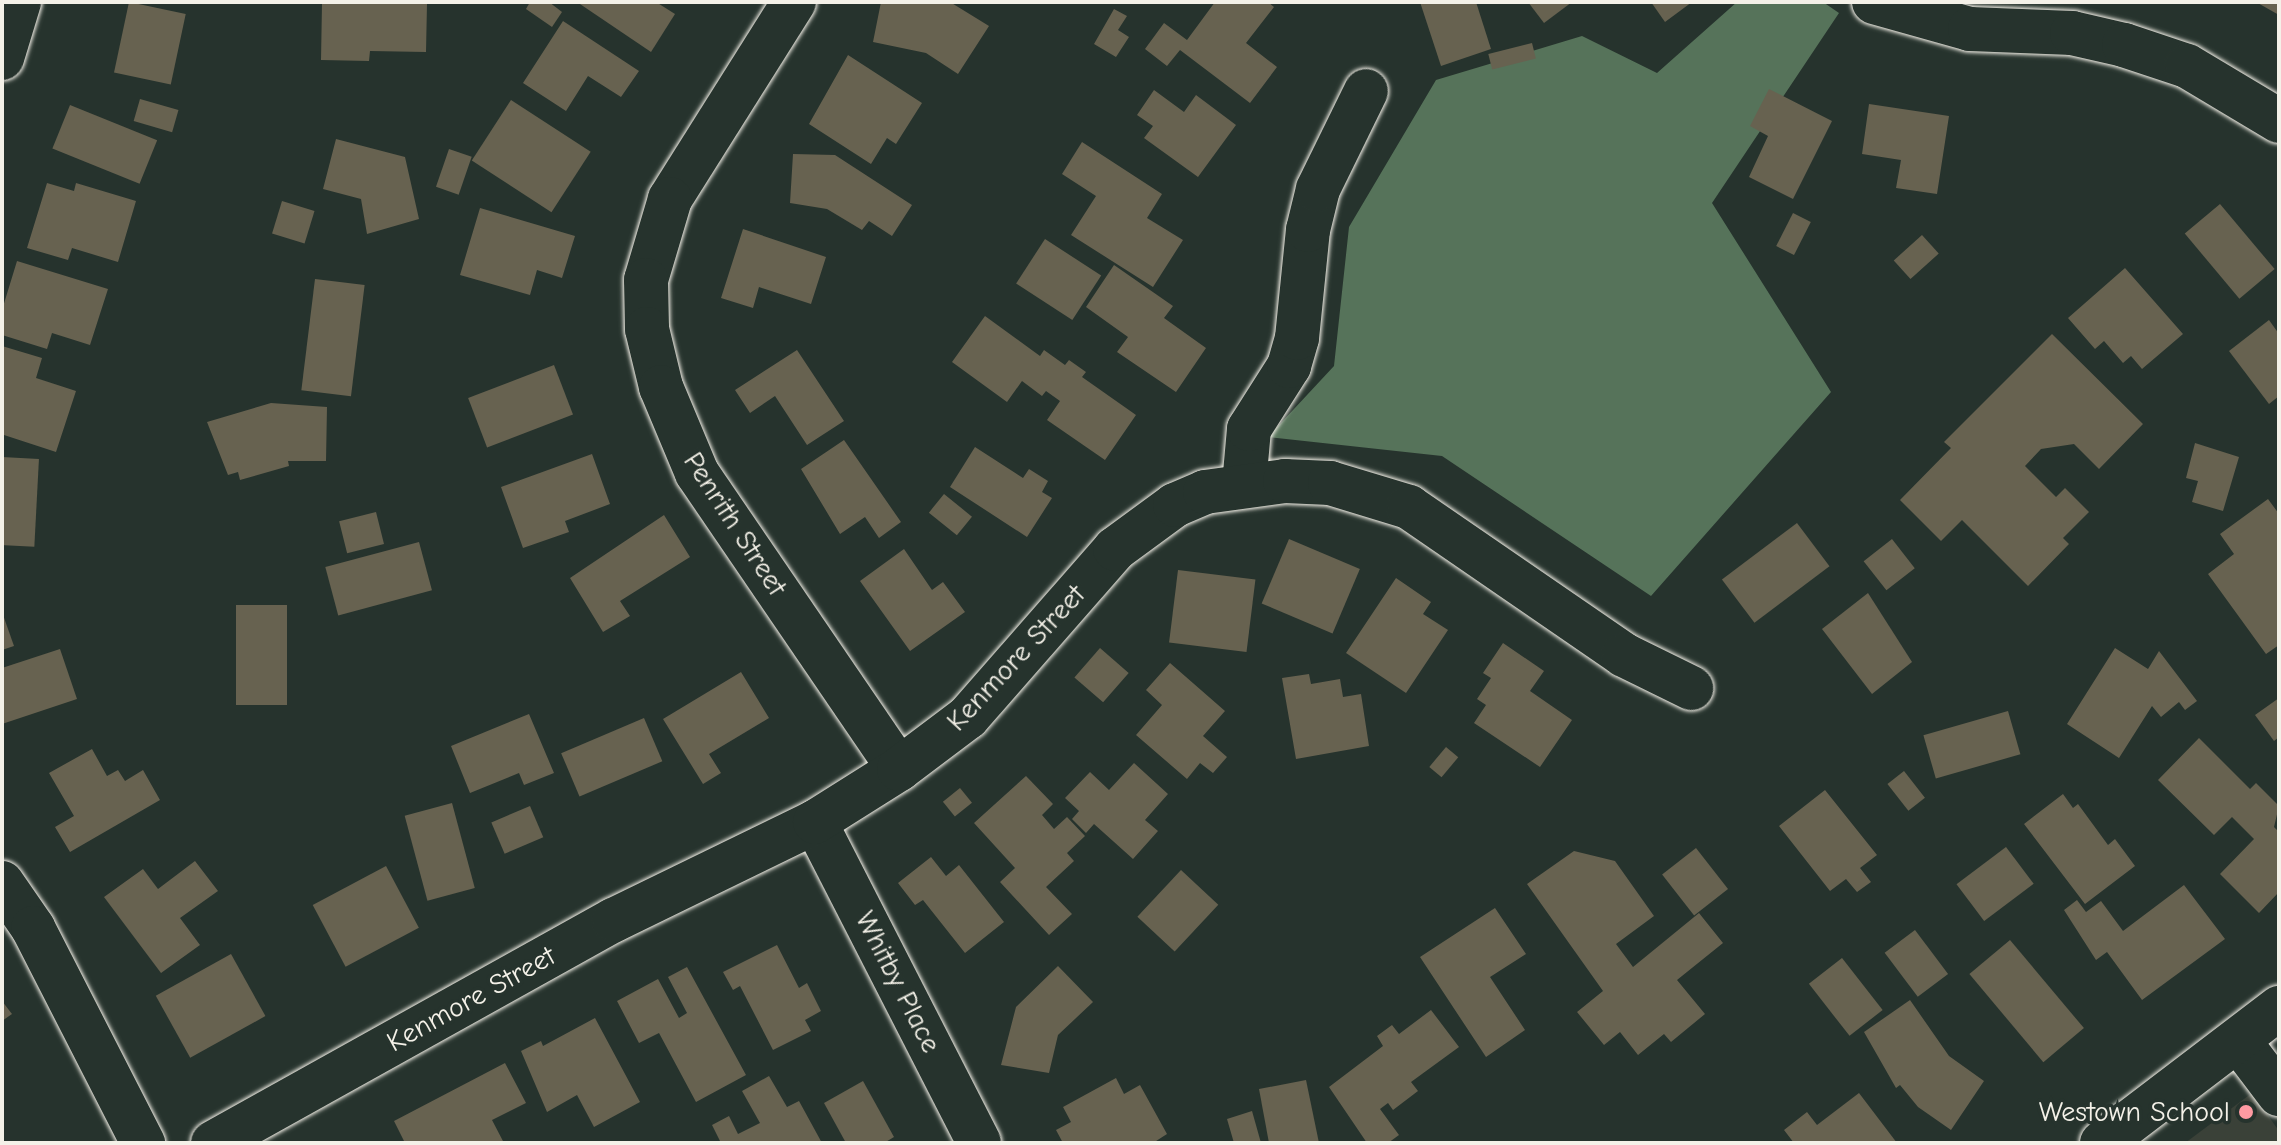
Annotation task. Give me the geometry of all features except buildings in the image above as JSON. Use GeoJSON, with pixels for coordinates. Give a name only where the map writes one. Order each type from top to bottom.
{"type":"FeatureCollection","features":[{"type":"Feature","properties":{"kind":"street"},"geometry":{"type":"LineString","coordinates":[[2,58],[19,2]]}},
{"type":"Feature","properties":{"kind":"street","name":"Penrith Street"},"geometry":{"type":"LineString","coordinates":[[794,2],[670,199],[646,280],[647,329],[661,387],[697,473],[899,769]]}},
{"type":"Feature","properties":{"kind":"street"},"geometry":{"type":"LineString","coordinates":[[1874,2],[1970,29],[2075,17],[2187,66],[2279,121]]}},
{"type":"Feature","properties":{"kind":"street"},"geometry":{"type":"LineString","coordinates":[[1244,485],[1249,429],[1289,366],[1297,338],[1308,230],[1318,189],[1366,91]]}},
{"type":"Feature","properties":{"kind":"street","name":"Kenmore Street"},"geometry":{"type":"LineString","coordinates":[[213,1143],[614,920],[815,822],[899,769],[968,717],[1115,549],[1175,505],[1205,492],[1244,485],[1330,483],[1409,507],[1624,655],[1691,688]]}},
{"type":"Feature","properties":{"kind":"street","name":"Whitby Place"},"geometry":{"type":"LineString","coordinates":[[815,822],[979,1143]]}},
{"type":"Feature","properties":{"kind":"street"},"geometry":{"type":"LineString","coordinates":[[2,883],[33,928],[143,1143]]}},
{"type":"Feature","properties":{"kind":"street"},"geometry":{"type":"LineString","coordinates":[[2102,1143],[2279,1008]]}},
{"type":"Feature","properties":{"kind":"street"},"geometry":{"type":"LineString","coordinates":[[2238,1040],[2279,1094]]}},
{"type":"Feature","properties":{"kind":"shaded area","name":"Westown School"},"geometry":{"type":"Polygon","coordinates":[[[2252,1093],[2279,1131],[2279,1143],[2185,1143],[2252,1093]]]}},
{"type":"Feature","properties":{"kind":"green space"},"geometry":{"type":"Polygon","coordinates":[[[1737,2],[1823,2],[1839,13],[1712,203],[1831,392],[1651,596],[1442,456],[1268,437],[1334,366],[1349,227],[1436,80],[1582,36],[1657,73],[1737,2]]]}},
{"type":"Feature","properties":{"kind":"place","name":"Westown School"},"geometry":{"type":"Point","coordinates":[2246,1112]}}]}
